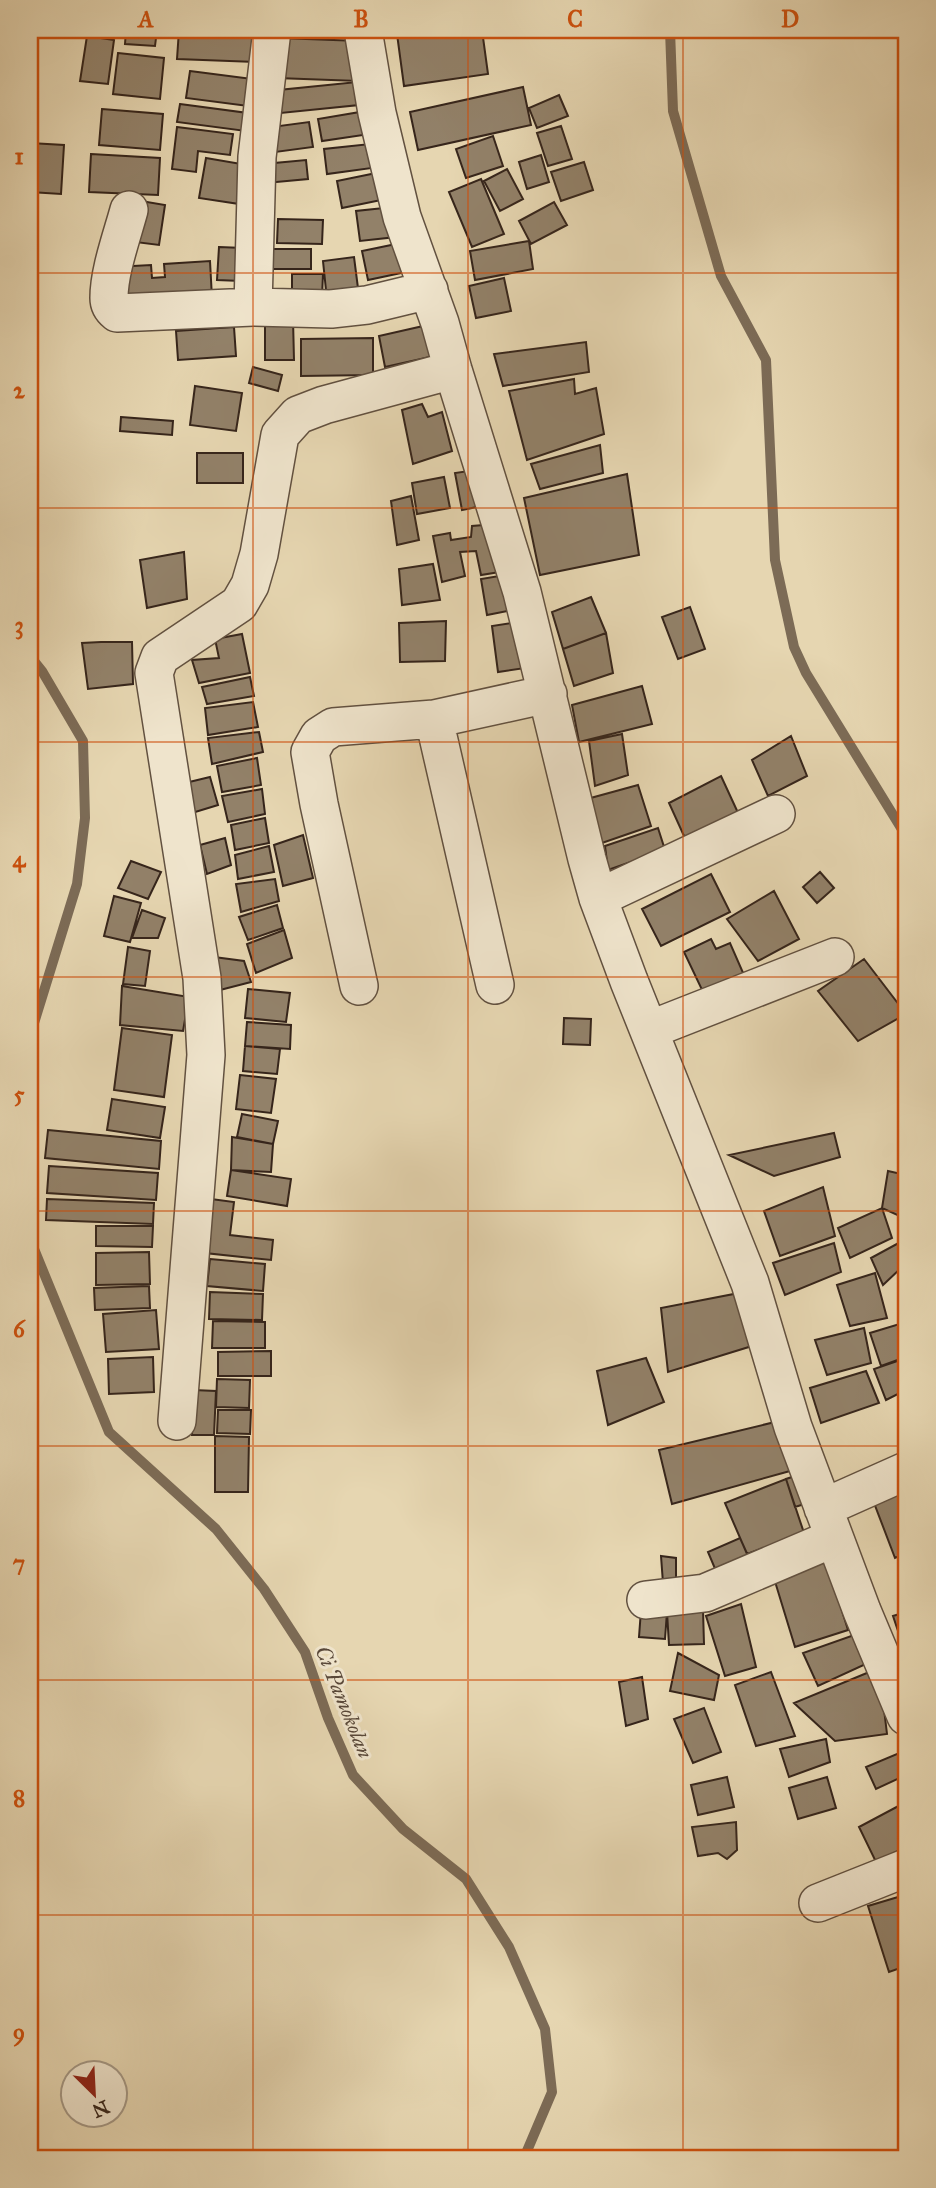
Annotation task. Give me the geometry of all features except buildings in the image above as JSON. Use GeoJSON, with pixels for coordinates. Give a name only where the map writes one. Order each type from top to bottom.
{"type":"FeatureCollection","features":[{"type":"Feature","properties":{"kind":"street"},"geometry":{"type":"LineString","coordinates":[[253,307],[257,157],[272,30]]}},
{"type":"Feature","properties":{"kind":"street"},"geometry":{"type":"LineString","coordinates":[[363,30],[377,113],[402,216],[440,323],[522,592],[598,898],[750,1283],[793,1427],[862,1611],[906,1716]]}},
{"type":"Feature","properties":{"kind":"street"},"geometry":{"type":"LineString","coordinates":[[129,209],[109,300],[112,309],[117,313],[253,307],[331,309],[356,307],[429,290]]}},
{"type":"Feature","properties":{"kind":"street"},"geometry":{"type":"LineString","coordinates":[[177,1421],[206,1055],[202,978],[154,673],[160,657],[239,604],[250,585],[259,554],[280,435],[298,415],[324,405],[453,370]]}},
{"type":"Feature","properties":{"kind":"street"},"geometry":{"type":"LineString","coordinates":[[359,986],[310,751],[318,736],[333,727],[434,719],[548,695]]}},
{"type":"Feature","properties":{"kind":"street"},"geometry":{"type":"LineString","coordinates":[[434,719],[495,985]]}},
{"type":"Feature","properties":{"kind":"street"},"geometry":{"type":"LineString","coordinates":[[598,898],[776,814]]}},
{"type":"Feature","properties":{"kind":"street"},"geometry":{"type":"LineString","coordinates":[[649,1030],[835,957]]}},
{"type":"Feature","properties":{"kind":"street"},"geometry":{"type":"LineString","coordinates":[[646,1600],[705,1593],[828,1523],[906,1471]]}},
{"type":"Feature","properties":{"kind":"street"},"geometry":{"type":"LineString","coordinates":[[818,1903],[906,1868]]}},
{"type":"Feature","properties":{"kind":"waterway"},"geometry":{"type":"LineString","coordinates":[[670,30],[673,111],[721,276],[766,360],[775,560],[794,647],[806,673],[906,836]]}},
{"type":"Feature","properties":{"kind":"waterway","name":"Ci Pamokolan"},"geometry":{"type":"LineString","coordinates":[[30,656],[42,671],[83,741],[85,818],[77,884],[30,1036]]}},
{"type":"Feature","properties":{"kind":"waterway","name":"Ci Pamokolan"},"geometry":{"type":"LineString","coordinates":[[30,1231],[34,1249],[109,1432],[216,1529],[264,1589],[305,1652],[328,1718],[353,1775],[403,1829],[466,1879],[509,1947],[545,2029],[552,2092],[524,2158]]}}]}
